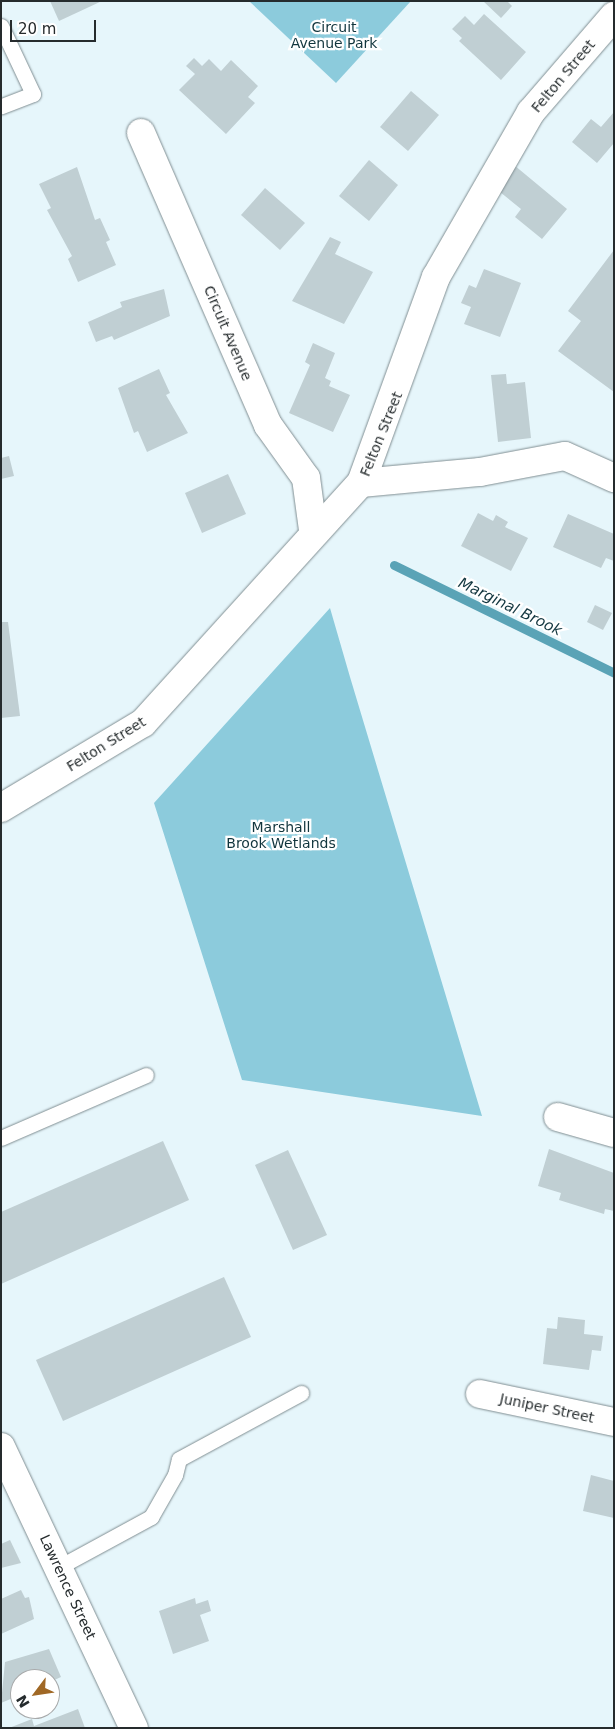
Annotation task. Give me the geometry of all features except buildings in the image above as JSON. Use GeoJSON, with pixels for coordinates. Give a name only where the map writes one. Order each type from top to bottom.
{"type":"FeatureCollection","features":[{"type":"Feature","properties":{"kind":"street","name":"Felton Street"},"geometry":{"type":"LineString","coordinates":[[1,808],[144,723],[314,530],[361,482],[436,277],[531,112],[614,16]]}},
{"type":"Feature","properties":{"kind":"street","name":"Circuit Avenue"},"geometry":{"type":"LineString","coordinates":[[141,133],[268,425],[306,478],[314,530]]}},
{"type":"Feature","properties":{"kind":"street"},"geometry":{"type":"LineString","coordinates":[[361,482],[480,472],[565,456],[614,478]]}},
{"type":"Feature","properties":{"kind":"street"},"geometry":{"type":"LineString","coordinates":[[558,1117],[614,1133]]}},
{"type":"Feature","properties":{"kind":"street","name":"Juniper Street"},"geometry":{"type":"LineString","coordinates":[[480,1394],[614,1422]]}},
{"type":"Feature","properties":{"kind":"street","name":"Lawrence Street"},"geometry":{"type":"LineString","coordinates":[[1,1447],[134,1728]]}},
{"type":"Feature","properties":{"kind":"lane"},"geometry":{"type":"LineString","coordinates":[[1,26],[33,94],[1,106]]}},
{"type":"Feature","properties":{"kind":"lane"},"geometry":{"type":"LineString","coordinates":[[1,1138],[146,1075]]}},
{"type":"Feature","properties":{"kind":"lane"},"geometry":{"type":"LineString","coordinates":[[59,1567],[151,1517],[175,1475],[179,1459],[300,1393]]}},
{"type":"Feature","properties":{"kind":"green space","name":"Circuit Avenue Park"},"geometry":{"type":"Polygon","coordinates":[[[249,1],[411,1],[336,83],[249,1]]]}},
{"type":"Feature","properties":{"kind":"green space","name":"Marshall Brook Wetlands"},"geometry":{"type":"Polygon","coordinates":[[[330,608],[482,1116],[242,1080],[154,803],[330,608]]]}},
{"type":"Feature","properties":{"kind":"waterway","name":"Marginal Brook"},"geometry":{"type":"LineString","coordinates":[[394,565],[614,673]]}}]}
